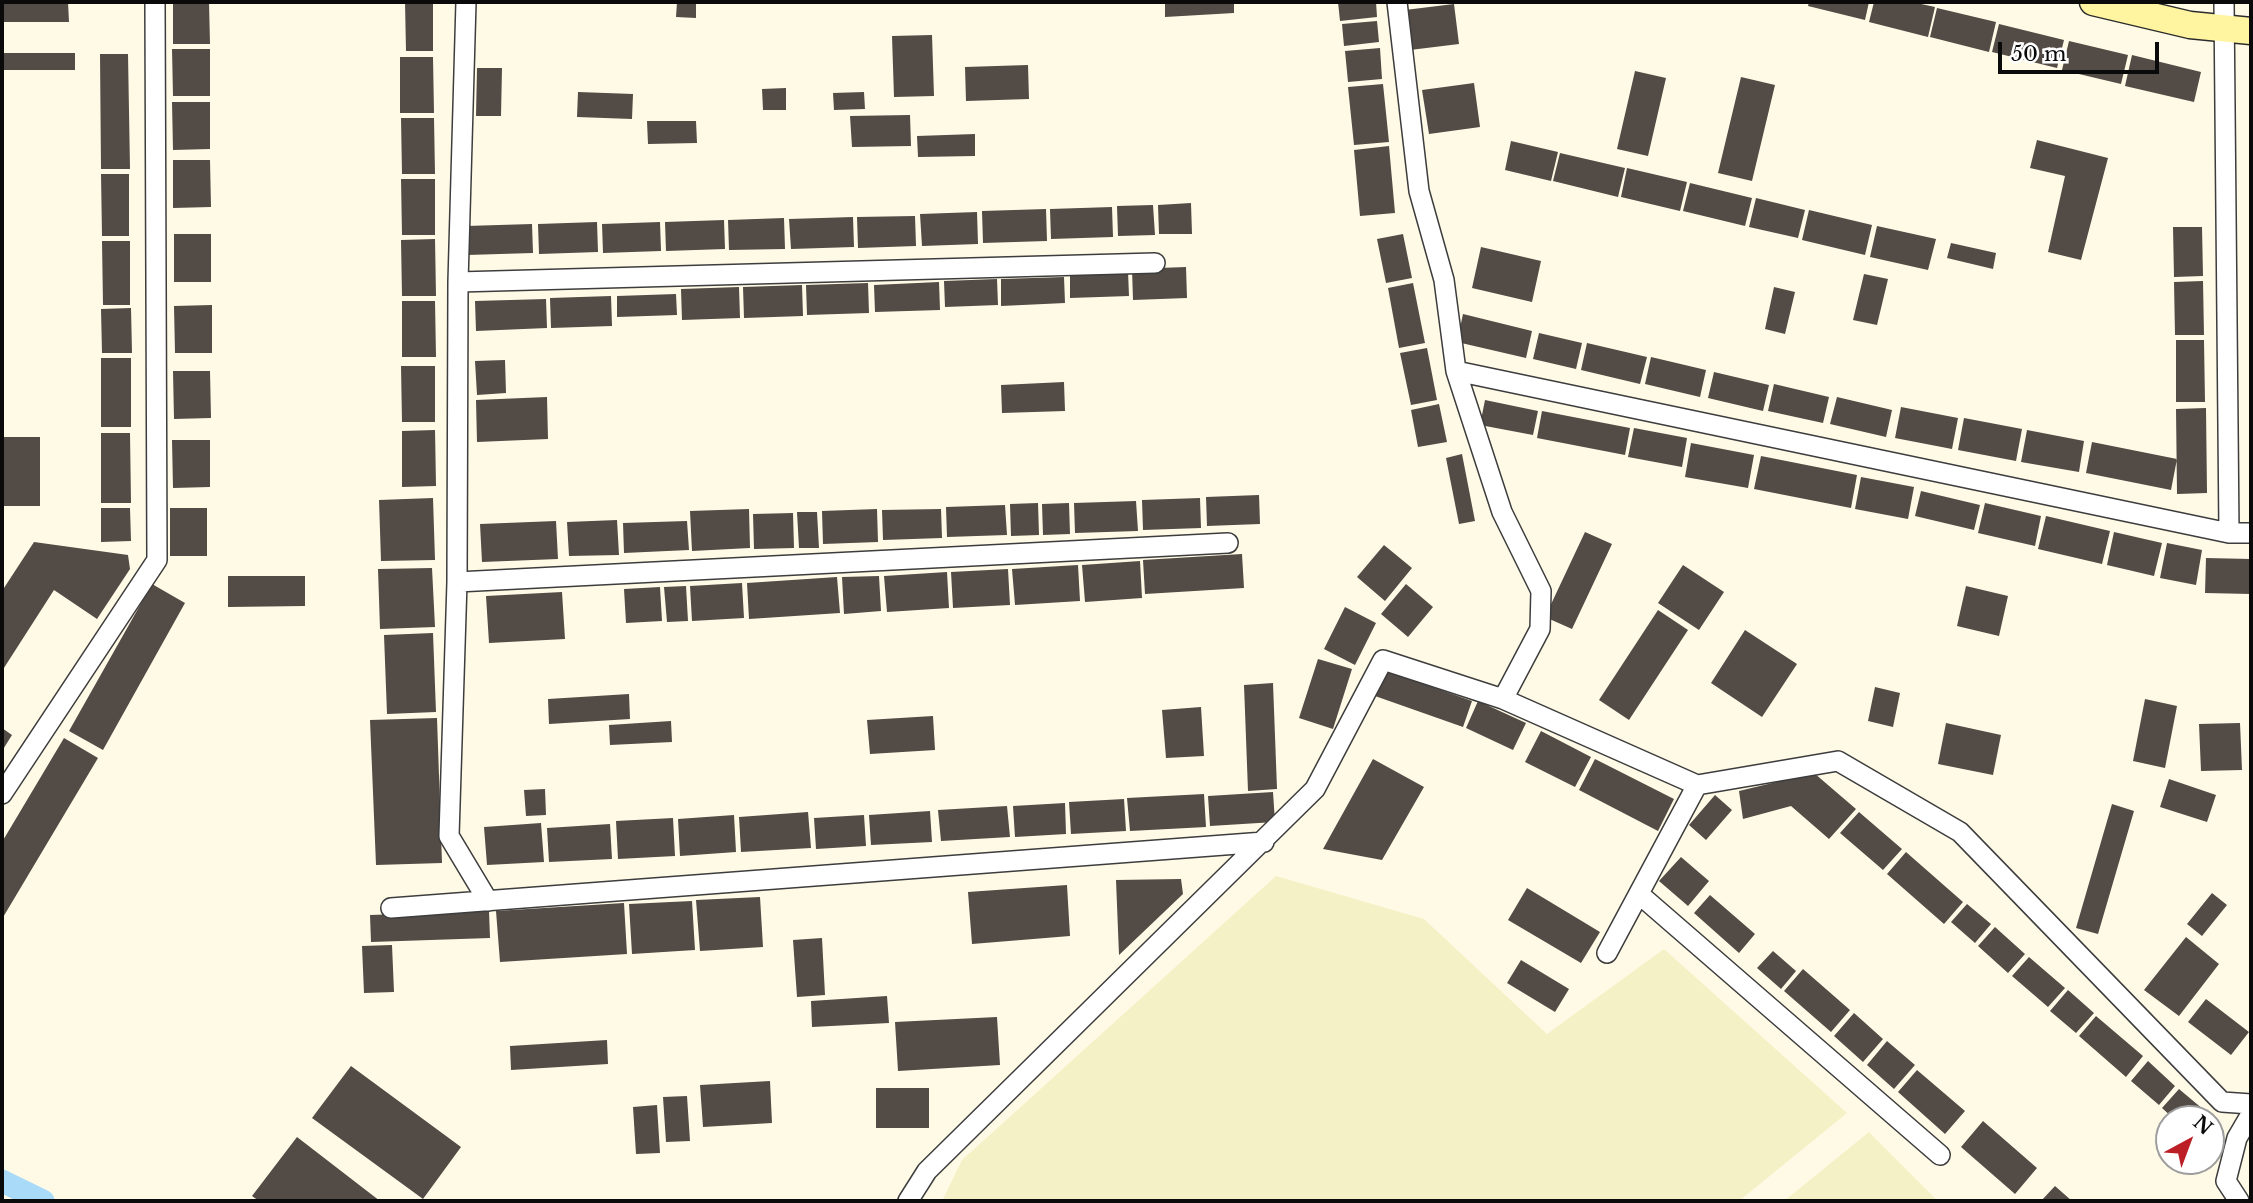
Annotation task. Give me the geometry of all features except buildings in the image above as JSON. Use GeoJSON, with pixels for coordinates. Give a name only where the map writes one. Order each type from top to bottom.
{"type":"FeatureCollection","features":[{"type":"Feature","properties":{"kind":"main road"},"geometry":{"type":"LineString","coordinates":[[2093,2],[2190,25],[2238,30]]}},
{"type":"Feature","properties":{"kind":"street"},"geometry":{"type":"LineString","coordinates":[[2,794],[157,559],[155,2]]}},
{"type":"Feature","properties":{"kind":"street"},"geometry":{"type":"LineString","coordinates":[[466,2],[458,282],[457,582],[449,836],[488,901]]}},
{"type":"Feature","properties":{"kind":"street"},"geometry":{"type":"LineString","coordinates":[[1397,2],[1419,191],[1444,280],[1456,371],[1502,512],[1541,591],[1539,629],[1503,699]]}},
{"type":"Feature","properties":{"kind":"street"},"geometry":{"type":"LineString","coordinates":[[2224,2],[2238,30],[2229,533]]}},
{"type":"Feature","properties":{"kind":"street"},"geometry":{"type":"LineString","coordinates":[[458,282],[1155,263]]}},
{"type":"Feature","properties":{"kind":"street"},"geometry":{"type":"LineString","coordinates":[[1456,371],[2229,533],[2251,533]]}},
{"type":"Feature","properties":{"kind":"street"},"geometry":{"type":"LineString","coordinates":[[457,582],[1228,542]]}},
{"type":"Feature","properties":{"kind":"street"},"geometry":{"type":"LineString","coordinates":[[908,1201],[927,1171],[1315,789],[1382,660],[1503,699],[1697,785],[1838,761],[1960,832],[2222,1102],[2251,1104]]}},
{"type":"Feature","properties":{"kind":"street"},"geometry":{"type":"LineString","coordinates":[[1607,953],[1697,785]]}},
{"type":"Feature","properties":{"kind":"street"},"geometry":{"type":"LineString","coordinates":[[391,908],[1264,842]]}},
{"type":"Feature","properties":{"kind":"street"},"geometry":{"type":"LineString","coordinates":[[1639,894],[1940,1154]]}},
{"type":"Feature","properties":{"kind":"street"},"geometry":{"type":"LineString","coordinates":[[2239,1201],[2226,1181],[2237,1138],[2251,1114]]}},
{"type":"Feature","properties":{"kind":"shaded area"},"geometry":{"type":"Polygon","coordinates":[[[1276,876],[1424,919],[1547,1034],[1664,949],[1847,1113],[1739,1201],[942,1201],[962,1160],[1276,876]]]}},
{"type":"Feature","properties":{"kind":"shaded area"},"geometry":{"type":"Polygon","coordinates":[[[1869,1132],[1938,1201],[1784,1201],[1869,1132]]]}},
{"type":"Feature","properties":{"kind":"waterway"},"geometry":{"type":"LineString","coordinates":[[2,1181],[43,1201]]}}]}
